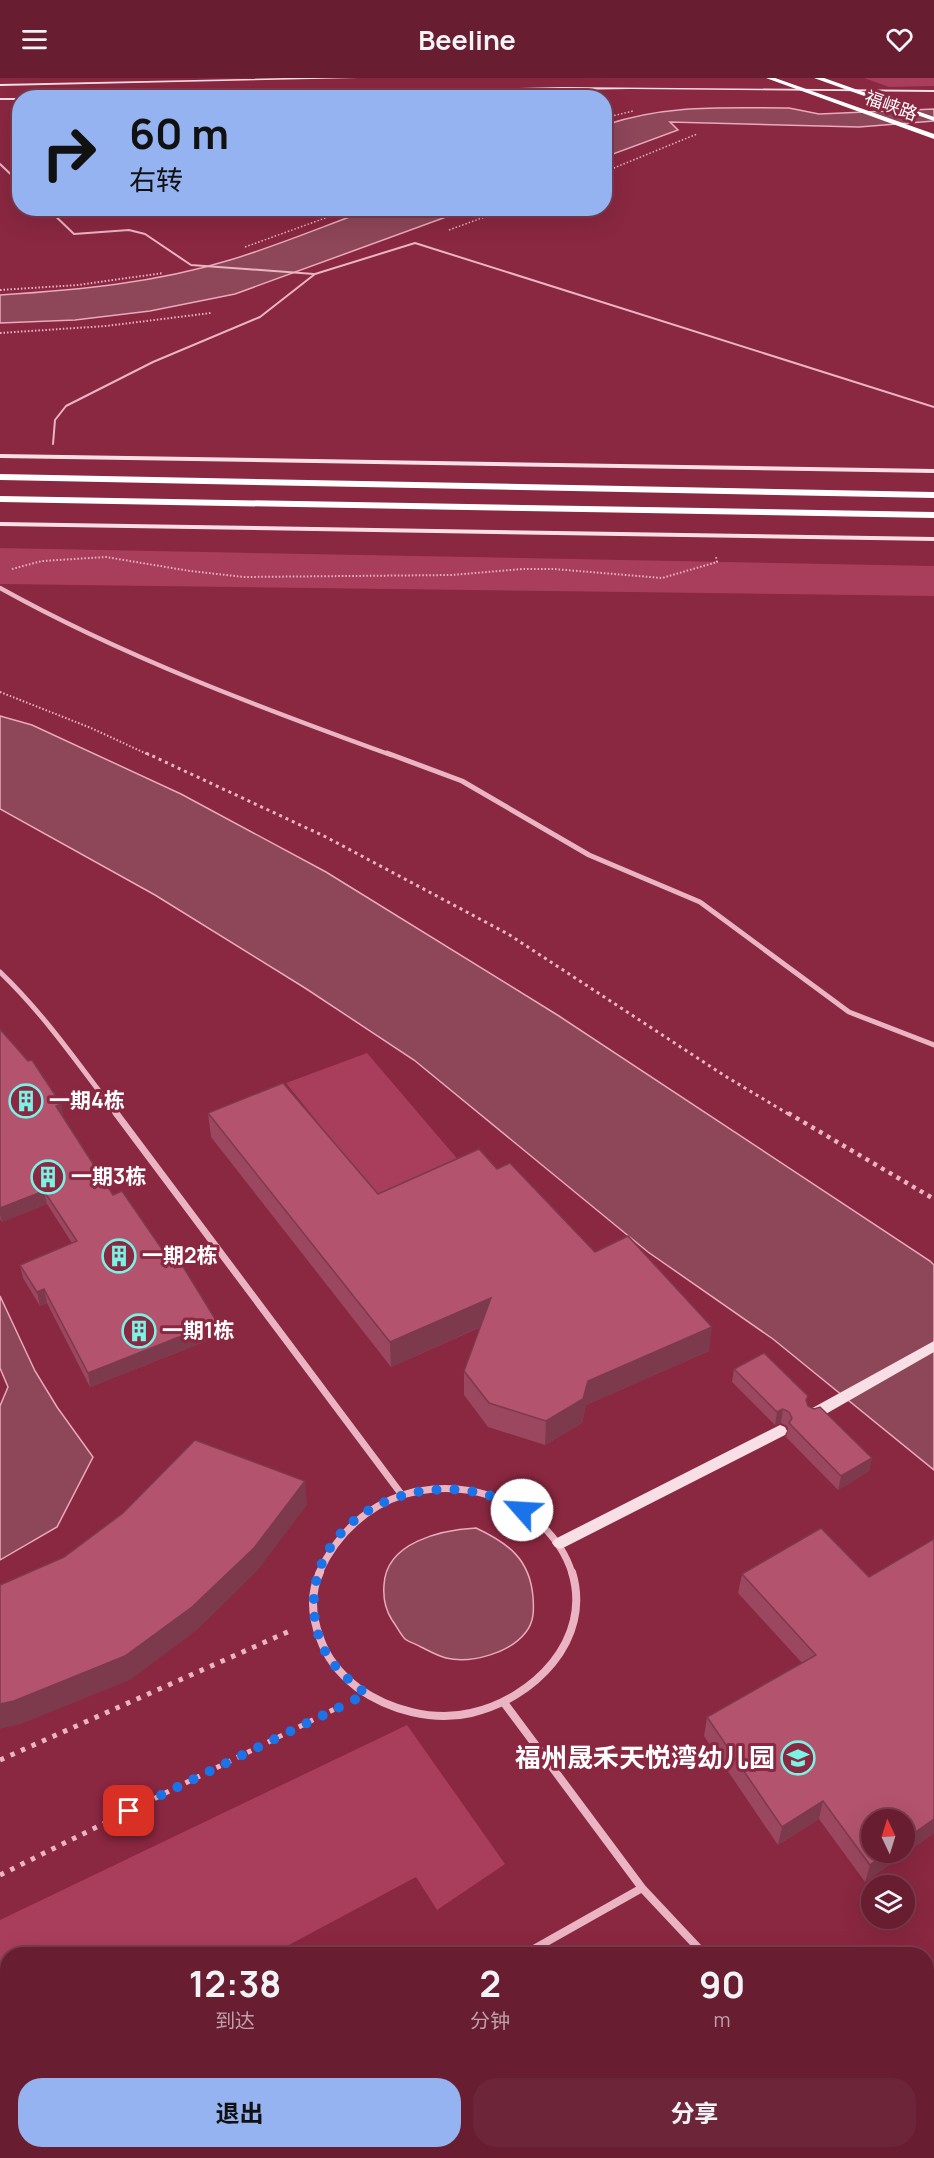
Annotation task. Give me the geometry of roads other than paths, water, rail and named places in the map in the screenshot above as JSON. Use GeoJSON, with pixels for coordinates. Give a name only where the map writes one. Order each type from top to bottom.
{"type":"FeatureCollection","features":[{"type":"Feature","properties":{"kind":"highway","name":"福峡路"},"geometry":{"type":"LineString","coordinates":[[769,78],[934,137]]}},
{"type":"Feature","properties":{"kind":"highway","name":"福峡路"},"geometry":{"type":"LineString","coordinates":[[817,78],[934,119]]}},
{"type":"Feature","properties":{"kind":"highway"},"geometry":{"type":"LineString","coordinates":[[0,477],[70,476],[934,495]]}},
{"type":"Feature","properties":{"kind":"highway"},"geometry":{"type":"LineString","coordinates":[[0,499],[934,515]]}},
{"type":"Feature","properties":{"kind":"street"},"geometry":{"type":"LineString","coordinates":[[0,85],[355,78]]}},
{"type":"Feature","properties":{"kind":"street"},"geometry":{"type":"LineString","coordinates":[[524,90],[631,88],[862,93],[934,91]]}},
{"type":"Feature","properties":{"kind":"street"},"geometry":{"type":"LineString","coordinates":[[0,456],[934,471]]}},
{"type":"Feature","properties":{"kind":"street"},"geometry":{"type":"LineString","coordinates":[[0,524],[934,539]]}},
{"type":"Feature","properties":{"kind":"street"},"geometry":{"type":"LineString","coordinates":[[0,588],[57,621],[271,711],[462,781],[589,855],[700,902],[849,1012],[934,1045]]}},
{"type":"Feature","properties":{"kind":"street"},"geometry":{"type":"LineString","coordinates":[[0,972],[17,988],[72,1055],[402,1495]]}},
{"type":"Feature","properties":{"kind":"street"},"geometry":{"type":"LineString","coordinates":[[812,1415],[934,1346]]}},
{"type":"Feature","properties":{"kind":"street"},"geometry":{"type":"LineString","coordinates":[[560,1543],[780,1431]]}},
{"type":"Feature","properties":{"kind":"street"},"geometry":{"type":"LineString","coordinates":[[438,1489],[474,1491],[508,1501],[537,1519],[560,1543],[575,1577],[578,1613],[566,1649],[541,1680],[505,1704],[470,1714],[434,1716],[398,1709],[366,1694],[341,1673],[323,1647],[315,1620],[314,1587],[324,1557],[344,1530],[370,1509],[402,1495],[438,1489]]}},
{"type":"Feature","properties":{"kind":"street"},"geometry":{"type":"LineString","coordinates":[[505,1704],[642,1887],[698,1947]]}},
{"type":"Feature","properties":{"kind":"street"},"geometry":{"type":"LineString","coordinates":[[537,1947],[642,1887]]}},
{"type":"Feature","properties":{"kind":"lane"},"geometry":{"type":"LineString","coordinates":[[0,164],[12,175]]}},
{"type":"Feature","properties":{"kind":"lane"},"geometry":{"type":"LineString","coordinates":[[55,216],[74,234],[129,230],[145,234],[191,265],[315,274]]}},
{"type":"Feature","properties":{"kind":"lane"},"geometry":{"type":"LineString","coordinates":[[52,444],[55,420],[66,406],[153,362],[260,317],[315,274],[415,243],[934,406]]}},
{"type":"Feature","properties":{"kind":"place","name":"一期4栋"},"geometry":{"type":"Point","coordinates":[26,1101]}},
{"type":"Feature","properties":{"kind":"place","name":"一期3栋"},"geometry":{"type":"Point","coordinates":[48,1177]}},
{"type":"Feature","properties":{"kind":"place","name":"一期2栋"},"geometry":{"type":"Point","coordinates":[119,1256]}},
{"type":"Feature","properties":{"kind":"place","name":"一期1栋"},"geometry":{"type":"Point","coordinates":[139,1331]}},
{"type":"Feature","properties":{"kind":"place","name":"福州晟禾天悦湾幼儿园"},"geometry":{"type":"Point","coordinates":[798,1758]}}]}
